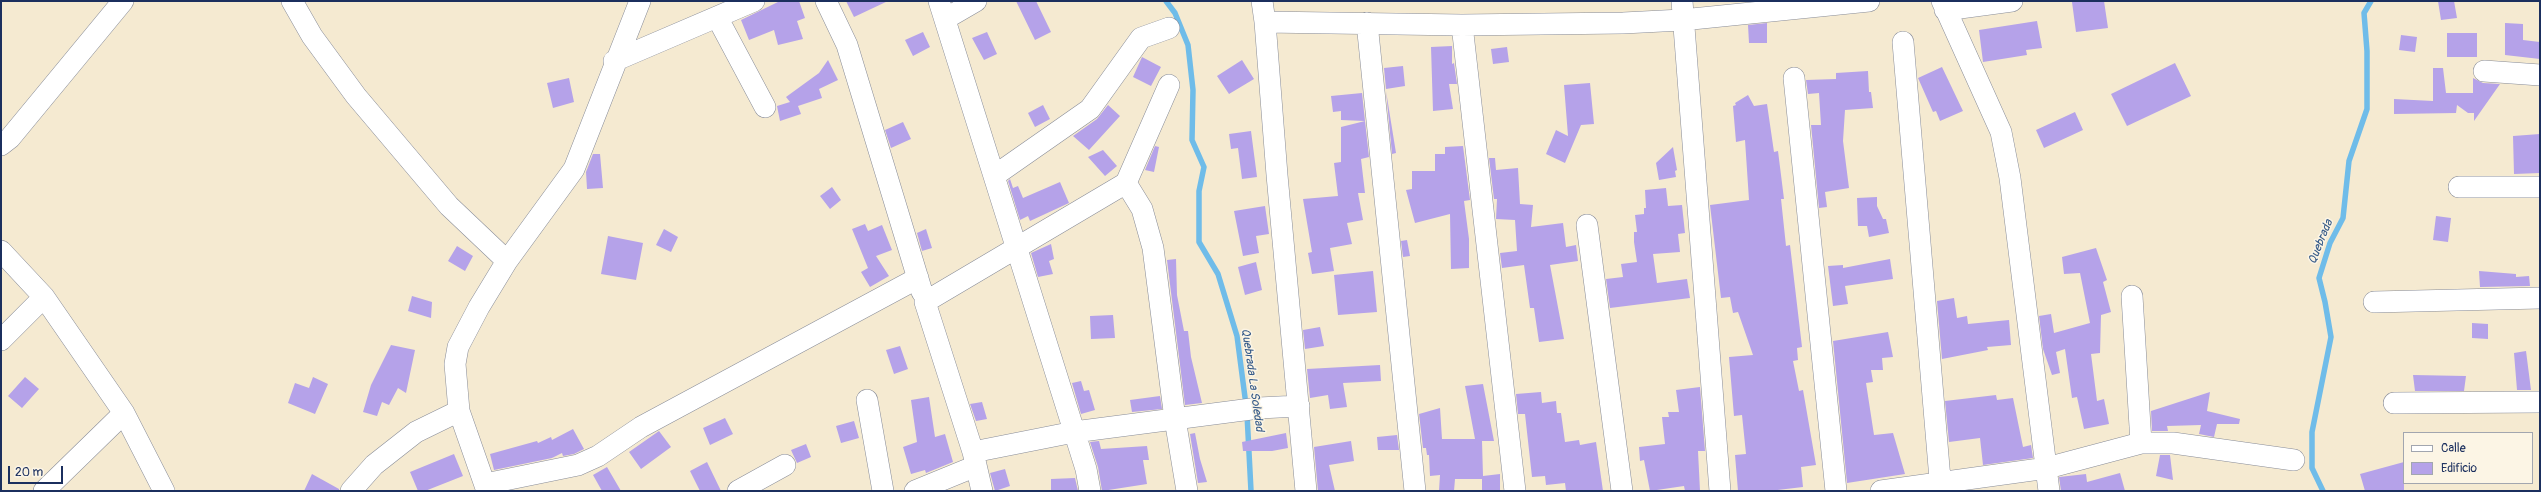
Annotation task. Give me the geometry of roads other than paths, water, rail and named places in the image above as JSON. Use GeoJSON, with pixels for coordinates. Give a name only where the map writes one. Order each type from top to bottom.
{"type":"FeatureCollection","features":[{"type":"Feature","properties":{"kind":"street"},"geometry":{"type":"LineString","coordinates":[[1,145],[10,138],[123,1]]}},
{"type":"Feature","properties":{"kind":"street"},"geometry":{"type":"LineString","coordinates":[[292,1],[312,36],[356,96],[449,206],[508,261]]}},
{"type":"Feature","properties":{"kind":"street"},"geometry":{"type":"LineString","coordinates":[[640,1],[614,61],[574,169],[508,261],[479,307],[458,347],[455,364],[459,411],[486,488],[578,465],[598,456],[641,428],[918,278]]}},
{"type":"Feature","properties":{"kind":"street"},"geometry":{"type":"LineString","coordinates":[[614,61],[754,1]]}},
{"type":"Feature","properties":{"kind":"street"},"geometry":{"type":"LineString","coordinates":[[826,1],[847,45],[925,302],[975,459],[982,491]]}},
{"type":"Feature","properties":{"kind":"street"},"geometry":{"type":"LineString","coordinates":[[976,1],[942,10],[1086,469],[1090,491]]}},
{"type":"Feature","properties":{"kind":"street"},"geometry":{"type":"LineString","coordinates":[[1262,1],[1266,22],[1277,175],[1306,491]]}},
{"type":"Feature","properties":{"kind":"street"},"geometry":{"type":"LineString","coordinates":[[1266,22],[1462,25],[1682,10],[1869,1]]}},
{"type":"Feature","properties":{"kind":"street"},"geometry":{"type":"LineString","coordinates":[[2012,1],[1944,6],[2001,132],[2010,178],[2049,491]]}},
{"type":"Feature","properties":{"kind":"street"},"geometry":{"type":"LineString","coordinates":[[1682,10],[1720,491]]}},
{"type":"Feature","properties":{"kind":"street"},"geometry":{"type":"LineString","coordinates":[[717,17],[765,107]]}},
{"type":"Feature","properties":{"kind":"street"},"geometry":{"type":"LineString","coordinates":[[1367,23],[1415,491]]}},
{"type":"Feature","properties":{"kind":"street"},"geometry":{"type":"LineString","coordinates":[[1462,25],[1515,491]]}},
{"type":"Feature","properties":{"kind":"street"},"geometry":{"type":"LineString","coordinates":[[994,176],[1090,109],[1141,38],[1169,28]]}},
{"type":"Feature","properties":{"kind":"street"},"geometry":{"type":"LineString","coordinates":[[1903,42],[1941,488]]}},
{"type":"Feature","properties":{"kind":"street"},"geometry":{"type":"LineString","coordinates":[[2484,71],[2540,74]]}},
{"type":"Feature","properties":{"kind":"street"},"geometry":{"type":"LineString","coordinates":[[1794,78],[1836,491]]}},
{"type":"Feature","properties":{"kind":"street"},"geometry":{"type":"LineString","coordinates":[[925,302],[1016,246],[1126,183],[1169,85]]}},
{"type":"Feature","properties":{"kind":"street"},"geometry":{"type":"LineString","coordinates":[[1126,183],[1142,209],[1153,248],[1175,419],[1187,491]]}},
{"type":"Feature","properties":{"kind":"street"},"geometry":{"type":"LineString","coordinates":[[2459,187],[2540,187]]}},
{"type":"Feature","properties":{"kind":"street"},"geometry":{"type":"LineString","coordinates":[[1587,225],[1622,491]]}},
{"type":"Feature","properties":{"kind":"street"},"geometry":{"type":"LineString","coordinates":[[1,251],[44,296],[124,413],[164,491]]}},
{"type":"Feature","properties":{"kind":"street"},"geometry":{"type":"LineString","coordinates":[[1,340],[44,296]]}},
{"type":"Feature","properties":{"kind":"street"},"geometry":{"type":"LineString","coordinates":[[2132,296],[2141,443]]}},
{"type":"Feature","properties":{"kind":"street"},"geometry":{"type":"LineString","coordinates":[[2374,302],[2540,298]]}},
{"type":"Feature","properties":{"kind":"street"},"geometry":{"type":"LineString","coordinates":[[867,400],[883,491]]}},
{"type":"Feature","properties":{"kind":"street"},"geometry":{"type":"LineString","coordinates":[[2394,404],[2540,402]]}},
{"type":"Feature","properties":{"kind":"street"},"geometry":{"type":"LineString","coordinates":[[916,491],[975,459],[1074,432],[1259,408],[1298,406]]}},
{"type":"Feature","properties":{"kind":"street"},"geometry":{"type":"LineString","coordinates":[[351,491],[374,465],[416,432],[459,411]]}},
{"type":"Feature","properties":{"kind":"street"},"geometry":{"type":"LineString","coordinates":[[44,491],[124,413]]}},
{"type":"Feature","properties":{"kind":"street"},"geometry":{"type":"LineString","coordinates":[[1881,491],[1941,488],[2047,468],[2141,443],[2173,443],[2294,460]]}},
{"type":"Feature","properties":{"kind":"street"},"geometry":{"type":"LineString","coordinates":[[738,491],[785,465]]}},
{"type":"Feature","properties":{"kind":"waterway","name":"Quebrada La Soledad"},"geometry":{"type":"LineString","coordinates":[[1166,1],[1175,13],[1188,45],[1193,90],[1192,140],[1204,167],[1199,191],[1199,242],[1218,274],[1237,336],[1246,405]]}},
{"type":"Feature","properties":{"kind":"waterway","name":"Quebrada"},"geometry":{"type":"LineString","coordinates":[[2323,491],[2312,468],[2312,432],[2331,337],[2319,278],[2330,243],[2343,218],[2349,161],[2367,109],[2367,51],[2364,13],[2371,1]]}},
{"type":"Feature","properties":{"kind":"waterway","name":"Quebrada La Soledad"},"geometry":{"type":"LineString","coordinates":[[1247,414],[1251,491]]}}]}
